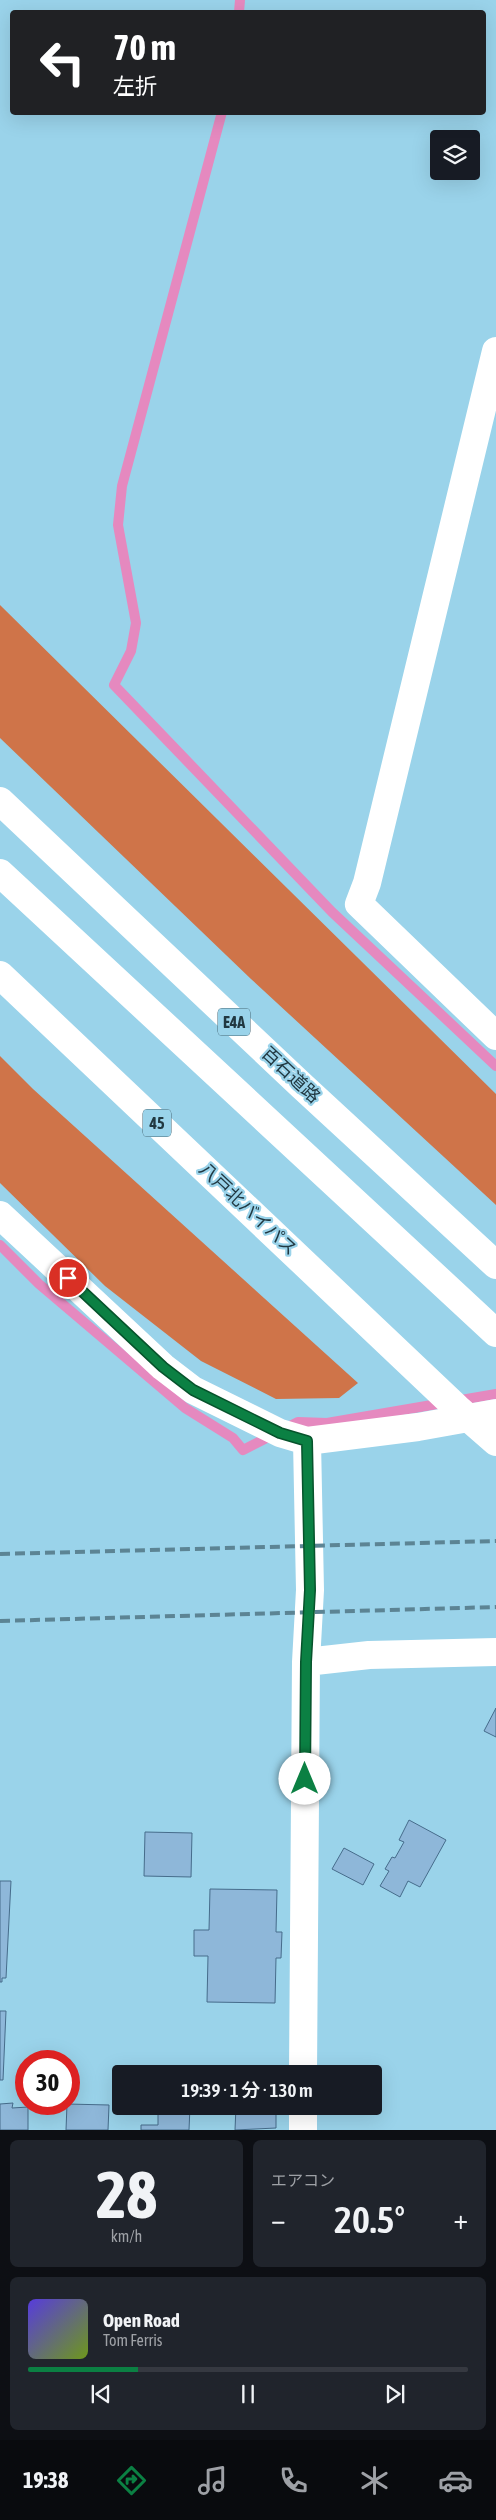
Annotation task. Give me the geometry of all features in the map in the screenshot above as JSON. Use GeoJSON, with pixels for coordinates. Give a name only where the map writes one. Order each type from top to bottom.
{"type":"FeatureCollection","features":[{"type":"Feature","properties":{"kind":"main road"},"geometry":{"type":"LineString","coordinates":[[496,351],[367,883],[359,904],[496,1036]]}},
{"type":"Feature","properties":{"kind":"main road","name":"百石道路"},"geometry":{"type":"LineString","coordinates":[[0,801],[496,1265]]}},
{"type":"Feature","properties":{"kind":"main road"},"geometry":{"type":"LineString","coordinates":[[0,873],[496,1333]]}},
{"type":"Feature","properties":{"kind":"main road","name":"八戸北バイパス"},"geometry":{"type":"LineString","coordinates":[[0,975],[496,1442]]}},
{"type":"Feature","properties":{"kind":"main road"},"geometry":{"type":"LineString","coordinates":[[0,1215],[163,1367],[193,1390],[280,1433],[307,1441],[418,1427],[496,1413]]}},
{"type":"Feature","properties":{"kind":"main road"},"geometry":{"type":"LineString","coordinates":[[303,2065],[306,1662],[310,1590],[307,1441]]}},
{"type":"Feature","properties":{"kind":"main road"},"geometry":{"type":"LineString","coordinates":[[306,1662],[369,1655],[496,1652]]}},
{"type":"Feature","properties":{"kind":"main road"},"geometry":{"type":"LineString","coordinates":[[303,2115],[303,2130]]}},
{"type":"Feature","properties":{"kind":"shaded area"},"geometry":{"type":"Polygon","coordinates":[[[0,605],[496,1094],[496,1205],[251,979],[0,738],[0,605]]]}},
{"type":"Feature","properties":{"kind":"shaded area"},"geometry":{"type":"Polygon","coordinates":[[[0,1056],[33,1089],[358,1383],[339,1398],[276,1399],[201,1361],[105,1286],[0,1183],[0,1056]]]}},
{"type":"Feature","properties":{"kind":"building"},"geometry":{"type":"Polygon","coordinates":[[[496,1708],[496,1737],[484,1731],[496,1708]]]}},
{"type":"Feature","properties":{"kind":"building"},"geometry":{"type":"Polygon","coordinates":[[[409,1820],[446,1840],[420,1887],[408,1881],[400,1897],[380,1886],[389,1871],[385,1869],[392,1857],[395,1858],[404,1842],[399,1840],[409,1820]]]}},
{"type":"Feature","properties":{"kind":"building"},"geometry":{"type":"Polygon","coordinates":[[[145,1832],[192,1833],[191,1877],[144,1876],[145,1832]]]}},
{"type":"Feature","properties":{"kind":"building"},"geometry":{"type":"Polygon","coordinates":[[[344,1848],[374,1864],[363,1885],[332,1869],[344,1848]]]}},
{"type":"Feature","properties":{"kind":"building"},"geometry":{"type":"Polygon","coordinates":[[[0,1881],[11,1881],[6,1978],[2,1978],[2,1982],[0,1982],[0,1881]]]}},
{"type":"Feature","properties":{"kind":"building"},"geometry":{"type":"Polygon","coordinates":[[[210,1889],[277,1890],[276,1932],[282,1932],[281,1958],[276,1958],[275,2003],[207,2002],[208,1956],[194,1956],[194,1930],[209,1930],[210,1889]]]}},
{"type":"Feature","properties":{"kind":"building"},"geometry":{"type":"Polygon","coordinates":[[[0,2011],[6,2011],[3,2080],[0,2080],[0,2011]]]}},
{"type":"Feature","properties":{"kind":"building"},"geometry":{"type":"Polygon","coordinates":[[[13,2103],[12,2108],[15,2108],[15,2115],[28,2115],[28,2130],[0,2130],[0,2104],[13,2103]]]}},
{"type":"Feature","properties":{"kind":"building"},"geometry":{"type":"Polygon","coordinates":[[[80,2104],[109,2105],[108,2130],[66,2130],[67,2115],[80,2115],[80,2104]]]}},
{"type":"Feature","properties":{"kind":"building"},"geometry":{"type":"Polygon","coordinates":[[[158,2115],[190,2115],[189,2130],[141,2130],[141,2125],[158,2125],[158,2115]]]}},
{"type":"Feature","properties":{"kind":"building"},"geometry":{"type":"Polygon","coordinates":[[[236,2115],[276,2115],[276,2128],[235,2130],[236,2115]]]}},
{"type":"Feature","properties":{"kind":"waterway"},"geometry":{"type":"LineString","coordinates":[[239,10],[240,0]]}},
{"type":"Feature","properties":{"kind":"waterway"},"geometry":{"type":"LineString","coordinates":[[221,115],[122,486],[118,525],[136,623],[131,651],[114,685],[332,912],[496,1066]]}},
{"type":"Feature","properties":{"kind":"waterway"},"geometry":{"type":"LineString","coordinates":[[0,1245],[39,1284],[185,1408],[233,1438],[243,1450],[298,1422],[327,1423],[496,1394]]}},
{"type":"Feature","properties":{"kind":"railway"},"geometry":{"type":"LineString","coordinates":[[0,1554],[496,1541]]}},
{"type":"Feature","properties":{"kind":"railway"},"geometry":{"type":"LineString","coordinates":[[0,1621],[496,1607]]}},
{"type":"Feature","properties":{"kind":"route"},"geometry":{"type":"LineString","coordinates":[[68,1278],[163,1367],[193,1390],[280,1433],[307,1441],[310,1590],[306,1662],[305,1779]]}}]}
